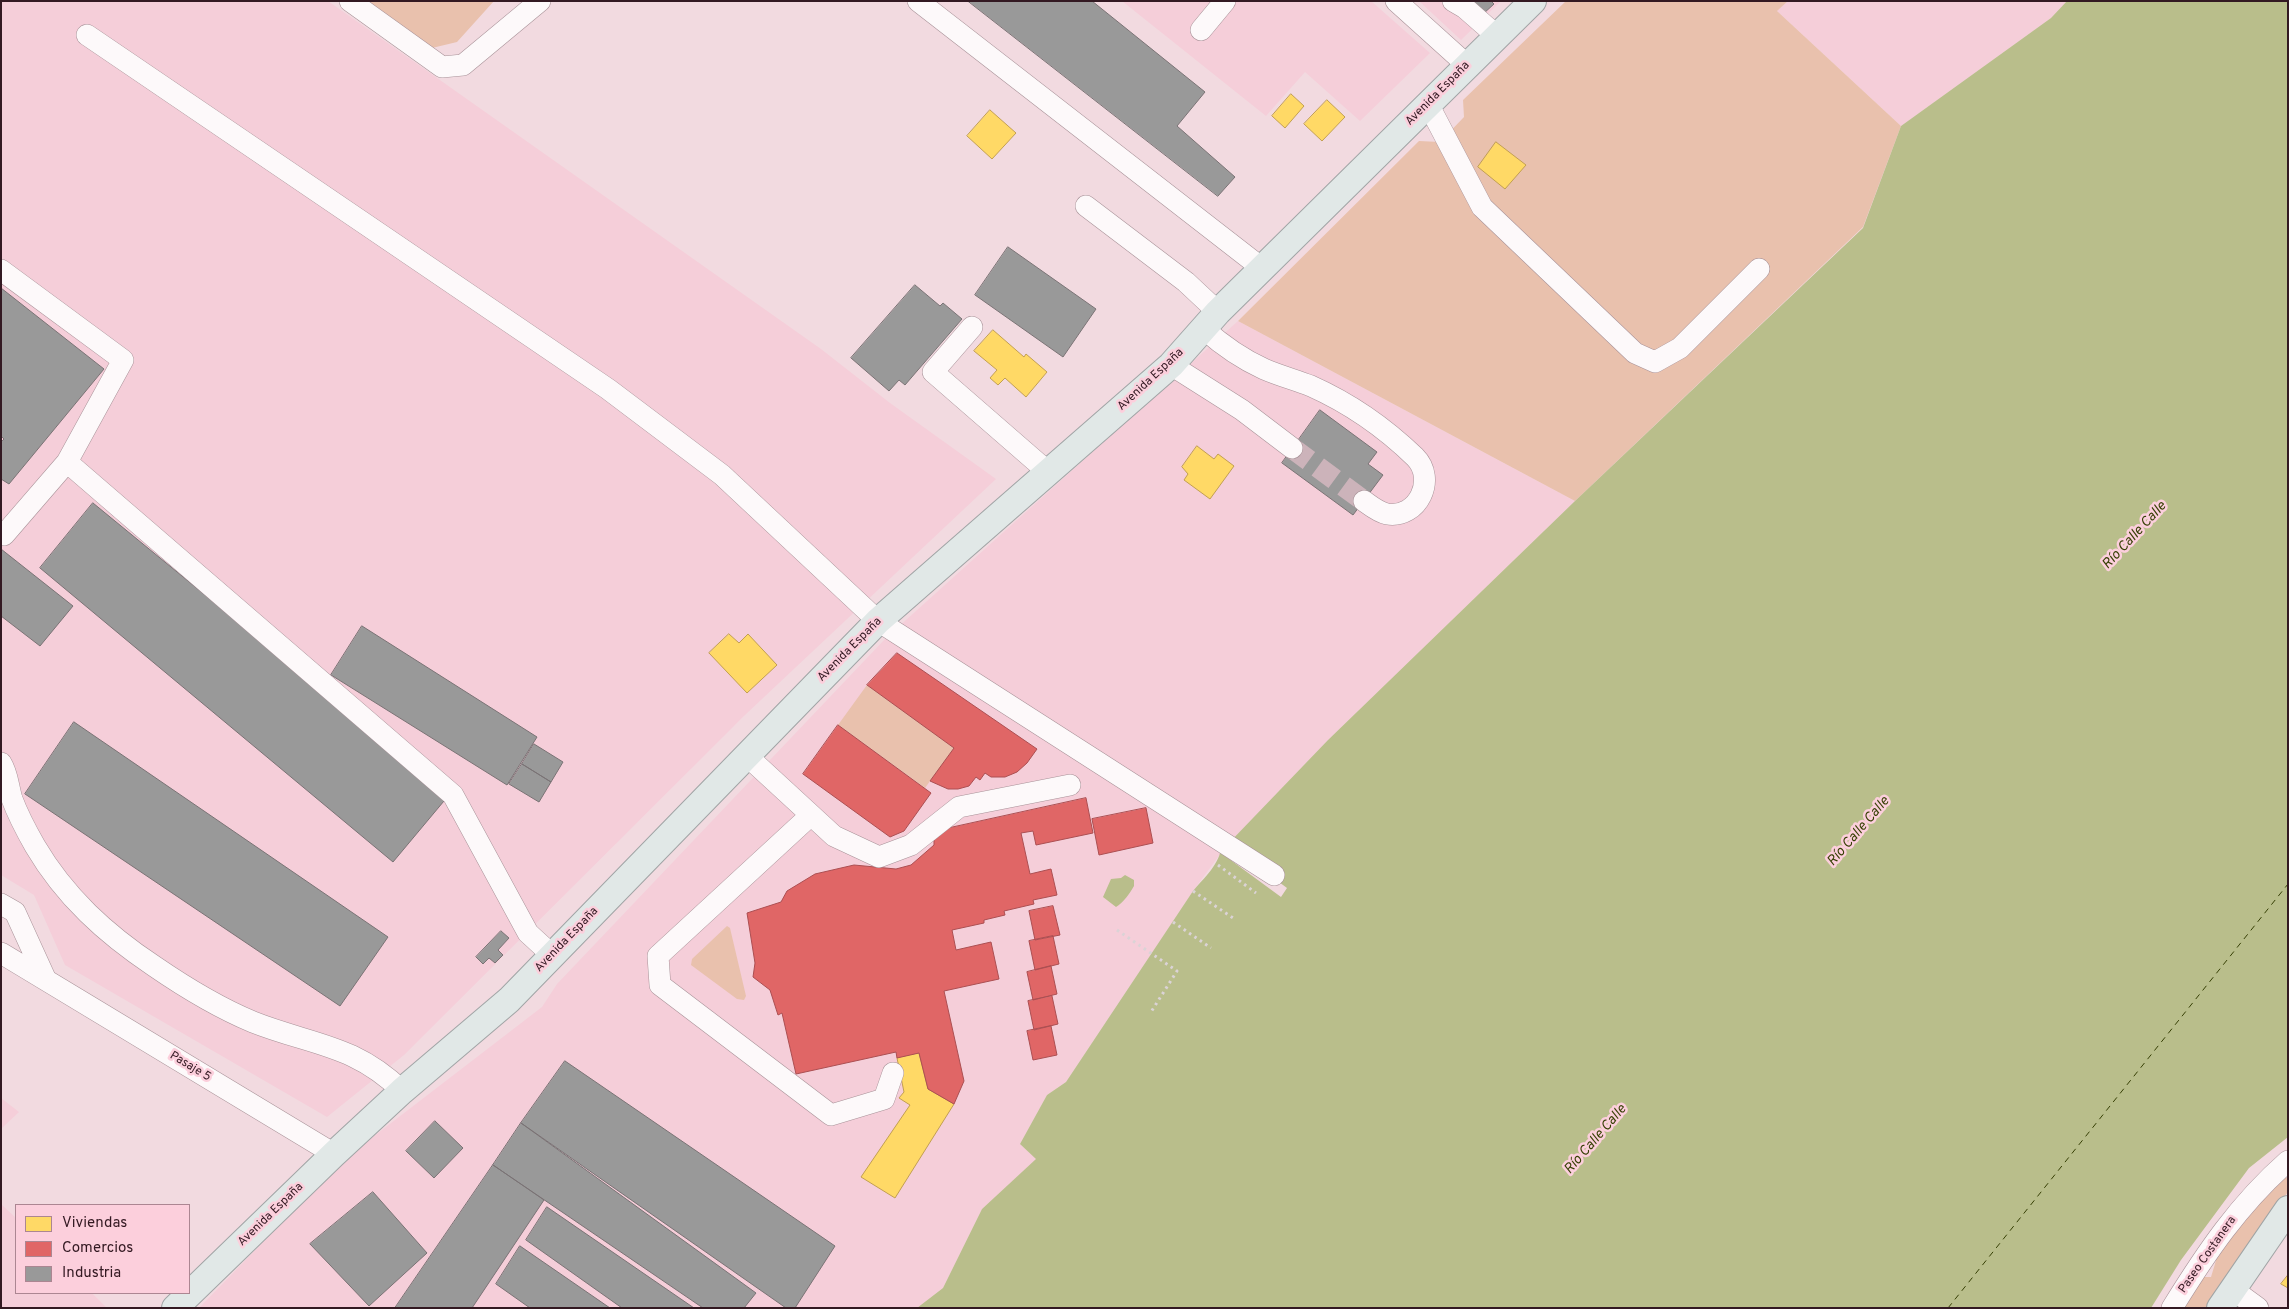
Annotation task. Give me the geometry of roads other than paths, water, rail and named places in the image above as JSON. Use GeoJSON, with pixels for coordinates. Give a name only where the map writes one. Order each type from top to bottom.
{"type":"FeatureCollection","features":[{"type":"Feature","properties":{"kind":"main road","name":"Avenida España"},"geometry":{"type":"LineString","coordinates":[[190,1293],[402,1091],[509,1000],[878,621],[1171,365],[1211,321],[1533,1]]}},
{"type":"Feature","properties":{"kind":"main road"},"geometry":{"type":"LineString","coordinates":[[2226,1298],[2288,1209]]}},
{"type":"Feature","properties":{"kind":"main road","name":"Avenida España"},"geometry":{"type":"LineString","coordinates":[[175,1308],[189,1294]]}},
{"type":"Feature","properties":{"kind":"street"},"geometry":{"type":"LineString","coordinates":[[350,1],[442,67],[463,65],[540,1]]}},
{"type":"Feature","properties":{"kind":"street"},"geometry":{"type":"LineString","coordinates":[[918,1],[1263,269]]}},
{"type":"Feature","properties":{"kind":"street"},"geometry":{"type":"LineString","coordinates":[[1201,30],[1226,1]]}},
{"type":"Feature","properties":{"kind":"street"},"geometry":{"type":"LineString","coordinates":[[1396,1],[1467,65]]}},
{"type":"Feature","properties":{"kind":"street"},"geometry":{"type":"LineString","coordinates":[[1453,1],[1465,8],[1497,36]]}},
{"type":"Feature","properties":{"kind":"street"},"geometry":{"type":"LineString","coordinates":[[87,35],[608,389],[722,475],[878,621],[1274,875]]}},
{"type":"Feature","properties":{"kind":"street"},"geometry":{"type":"LineString","coordinates":[[1428,104],[1482,207],[1635,353],[1655,362],[1680,348],[1759,269]]}},
{"type":"Feature","properties":{"kind":"street"},"geometry":{"type":"LineString","coordinates":[[1086,206],[1186,282],[1211,321],[1222,344],[1250,362],[1312,387],[1355,410],[1377,425],[1417,459],[1425,477],[1425,488],[1415,506],[1406,511],[1386,514],[1364,501]]}},
{"type":"Feature","properties":{"kind":"street"},"geometry":{"type":"LineString","coordinates":[[1,270],[123,360],[67,462],[4,535],[1,533]]}},
{"type":"Feature","properties":{"kind":"street"},"geometry":{"type":"LineString","coordinates":[[972,327],[934,372],[1048,472]]}},
{"type":"Feature","properties":{"kind":"street"},"geometry":{"type":"LineString","coordinates":[[1171,365],[1242,410],[1292,448]]}},
{"type":"Feature","properties":{"kind":"street"},"geometry":{"type":"LineString","coordinates":[[67,462],[453,794],[528,933],[552,955]]}},
{"type":"Feature","properties":{"kind":"street"},"geometry":{"type":"LineString","coordinates":[[746,755],[834,836],[879,857],[911,845],[959,807],[1070,785]]}},
{"type":"Feature","properties":{"kind":"street"},"geometry":{"type":"LineString","coordinates":[[1,763],[9,782],[12,797],[35,845],[68,892],[108,933],[130,951],[203,998],[254,1022],[325,1044],[360,1058],[388,1077],[402,1091]]}},
{"type":"Feature","properties":{"kind":"street"},"geometry":{"type":"LineString","coordinates":[[811,815],[658,956],[660,984],[831,1115],[884,1099],[893,1073]]}},
{"type":"Feature","properties":{"kind":"street"},"geometry":{"type":"LineString","coordinates":[[1,904],[15,912],[46,980]]}},
{"type":"Feature","properties":{"kind":"street","name":"Pasaje 5"},"geometry":{"type":"LineString","coordinates":[[1,953],[334,1154]]}},
{"type":"Feature","properties":{"kind":"street","name":"Paseo Costanera"},"geometry":{"type":"LineString","coordinates":[[2172,1308],[2230,1221],[2268,1178],[2288,1161]]}},
{"type":"Feature","properties":{"kind":"street"},"geometry":{"type":"LineString","coordinates":[[2226,1298],[2258,1308]]}},
{"type":"Feature","properties":{"kind":"water","name":"Río Calle Calle"},"geometry":{"type":"Polygon","coordinates":[[[2067,1],[2288,1],[2288,1137],[2249,1168],[2181,1260],[2151,1308],[917,1308],[943,1288],[982,1209],[1036,1159],[1020,1144],[1047,1095],[1066,1082],[1193,891],[1215,865],[1221,846],[1227,845],[1328,740],[1575,501],[1863,228],[1901,126],[2051,18],[2067,1]]]}},
{"type":"Feature","properties":{"kind":"water"},"geometry":{"type":"Polygon","coordinates":[[[1125,875],[1134,880],[1134,886],[1124,900],[1116,907],[1103,897],[1111,879],[1121,878],[1125,875]]]}},
{"type":"Feature","properties":{"kind":"tunnel"},"geometry":{"type":"LineString","coordinates":[[1292,448],[1364,501]]}}]}
